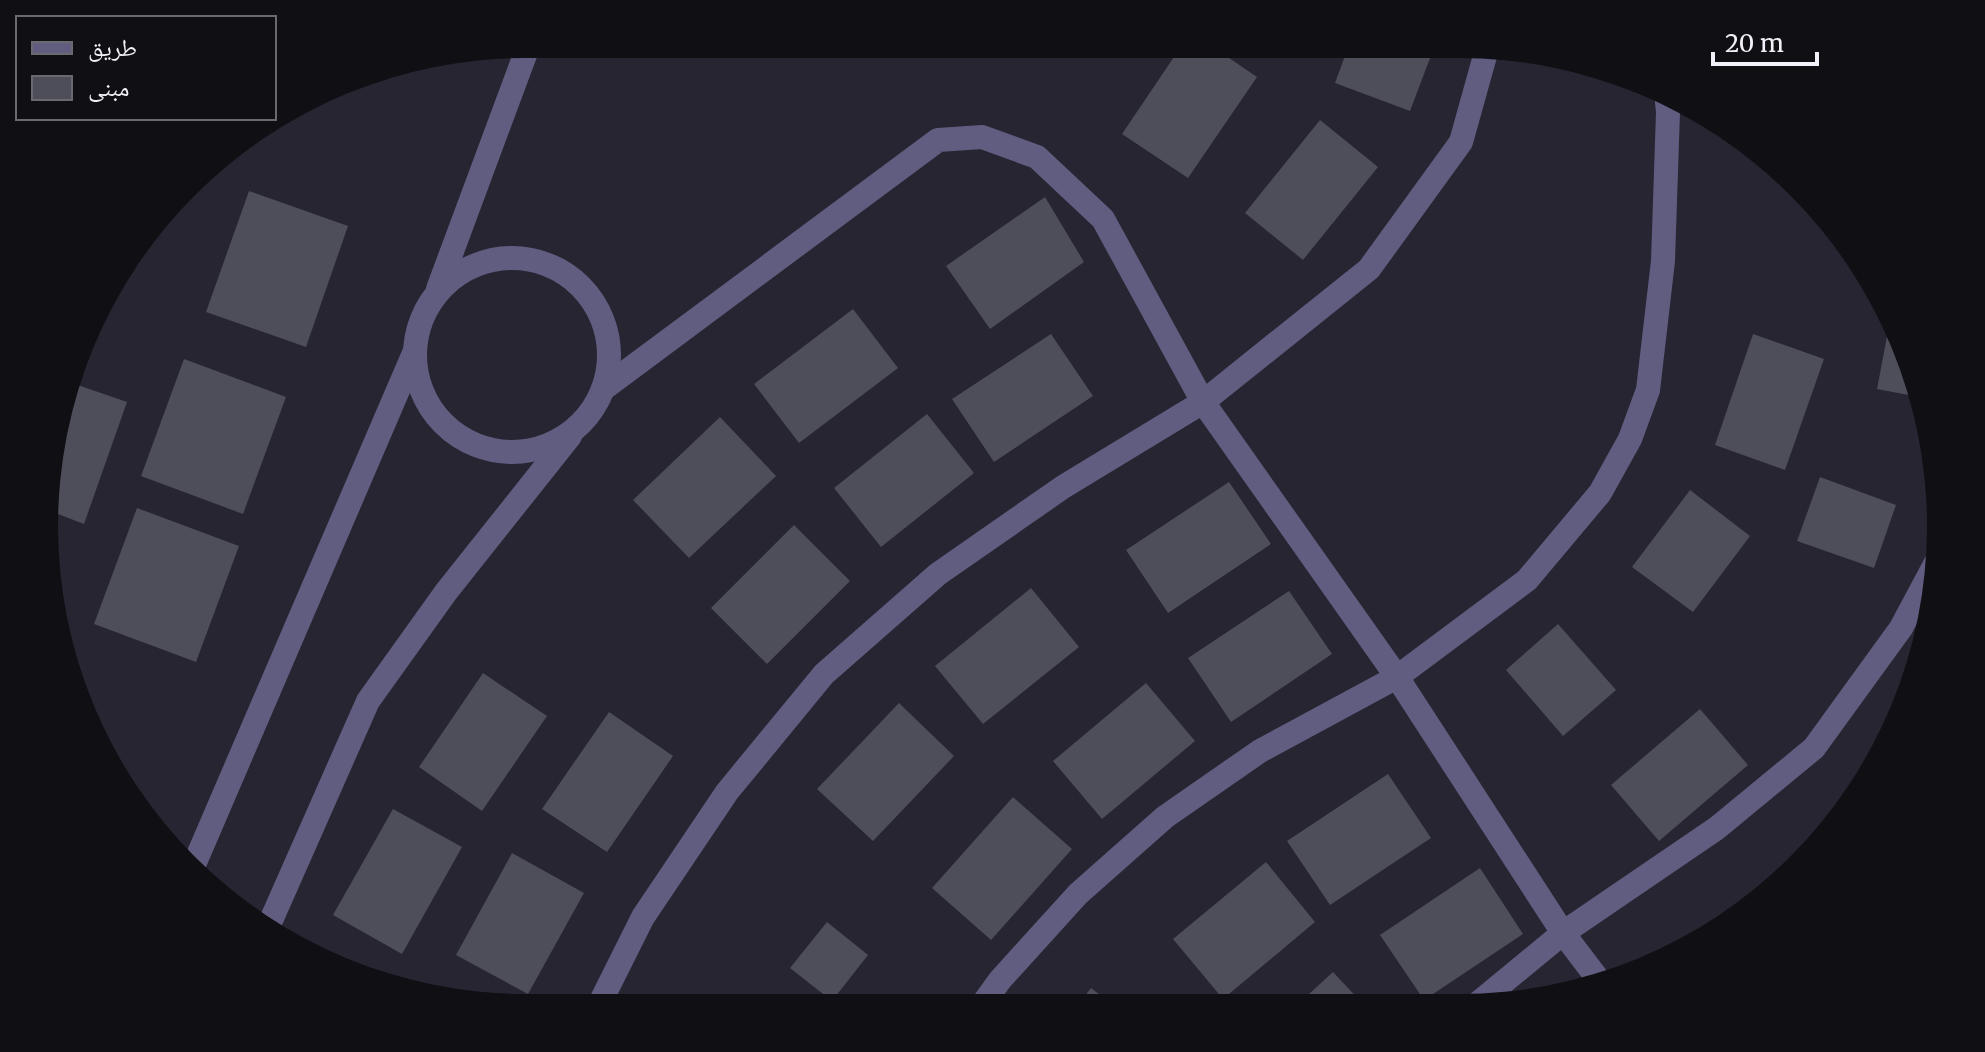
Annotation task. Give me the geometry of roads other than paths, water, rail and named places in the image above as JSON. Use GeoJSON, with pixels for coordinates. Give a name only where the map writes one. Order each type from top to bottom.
{"type":"FeatureCollection","features":[{"type":"Feature","properties":{"kind":"street"},"geometry":{"type":"LineString","coordinates":[[197,859],[415,350],[421,321],[436,294],[524,58]]}},
{"type":"Feature","properties":{"kind":"street"},"geometry":{"type":"LineString","coordinates":[[604,994],[643,917],[727,792],[824,674],[938,574],[1063,487],[1203,402],[1369,269],[1461,142],[1484,59]]}},
{"type":"Feature","properties":{"kind":"street"},"geometry":{"type":"LineString","coordinates":[[990,994],[1078,894],[1165,817],[1260,751],[1397,677],[1527,580],[1600,493],[1630,439],[1648,390],[1663,261],[1667,107]]}},
{"type":"Feature","properties":{"kind":"street"},"geometry":{"type":"LineString","coordinates":[[603,389],[938,140],[982,137],[1037,157],[1103,219],[1203,402],[1397,677],[1563,933],[1594,974]]}},
{"type":"Feature","properties":{"kind":"street"},"geometry":{"type":"LineString","coordinates":[[272,919],[368,701],[446,592],[592,410],[603,389],[609,360],[606,330],[593,302],[573,279],[547,264],[517,258],[487,261],[459,274],[436,294]]}},
{"type":"Feature","properties":{"kind":"street"},"geometry":{"type":"LineString","coordinates":[[415,350],[419,383],[433,412],[456,434],[486,449],[518,452],[550,444],[577,427]]}},
{"type":"Feature","properties":{"kind":"street"},"geometry":{"type":"LineString","coordinates":[[1490,993],[1563,933],[1717,828],[1814,748],[1901,628],[1923,587]]}}]}
